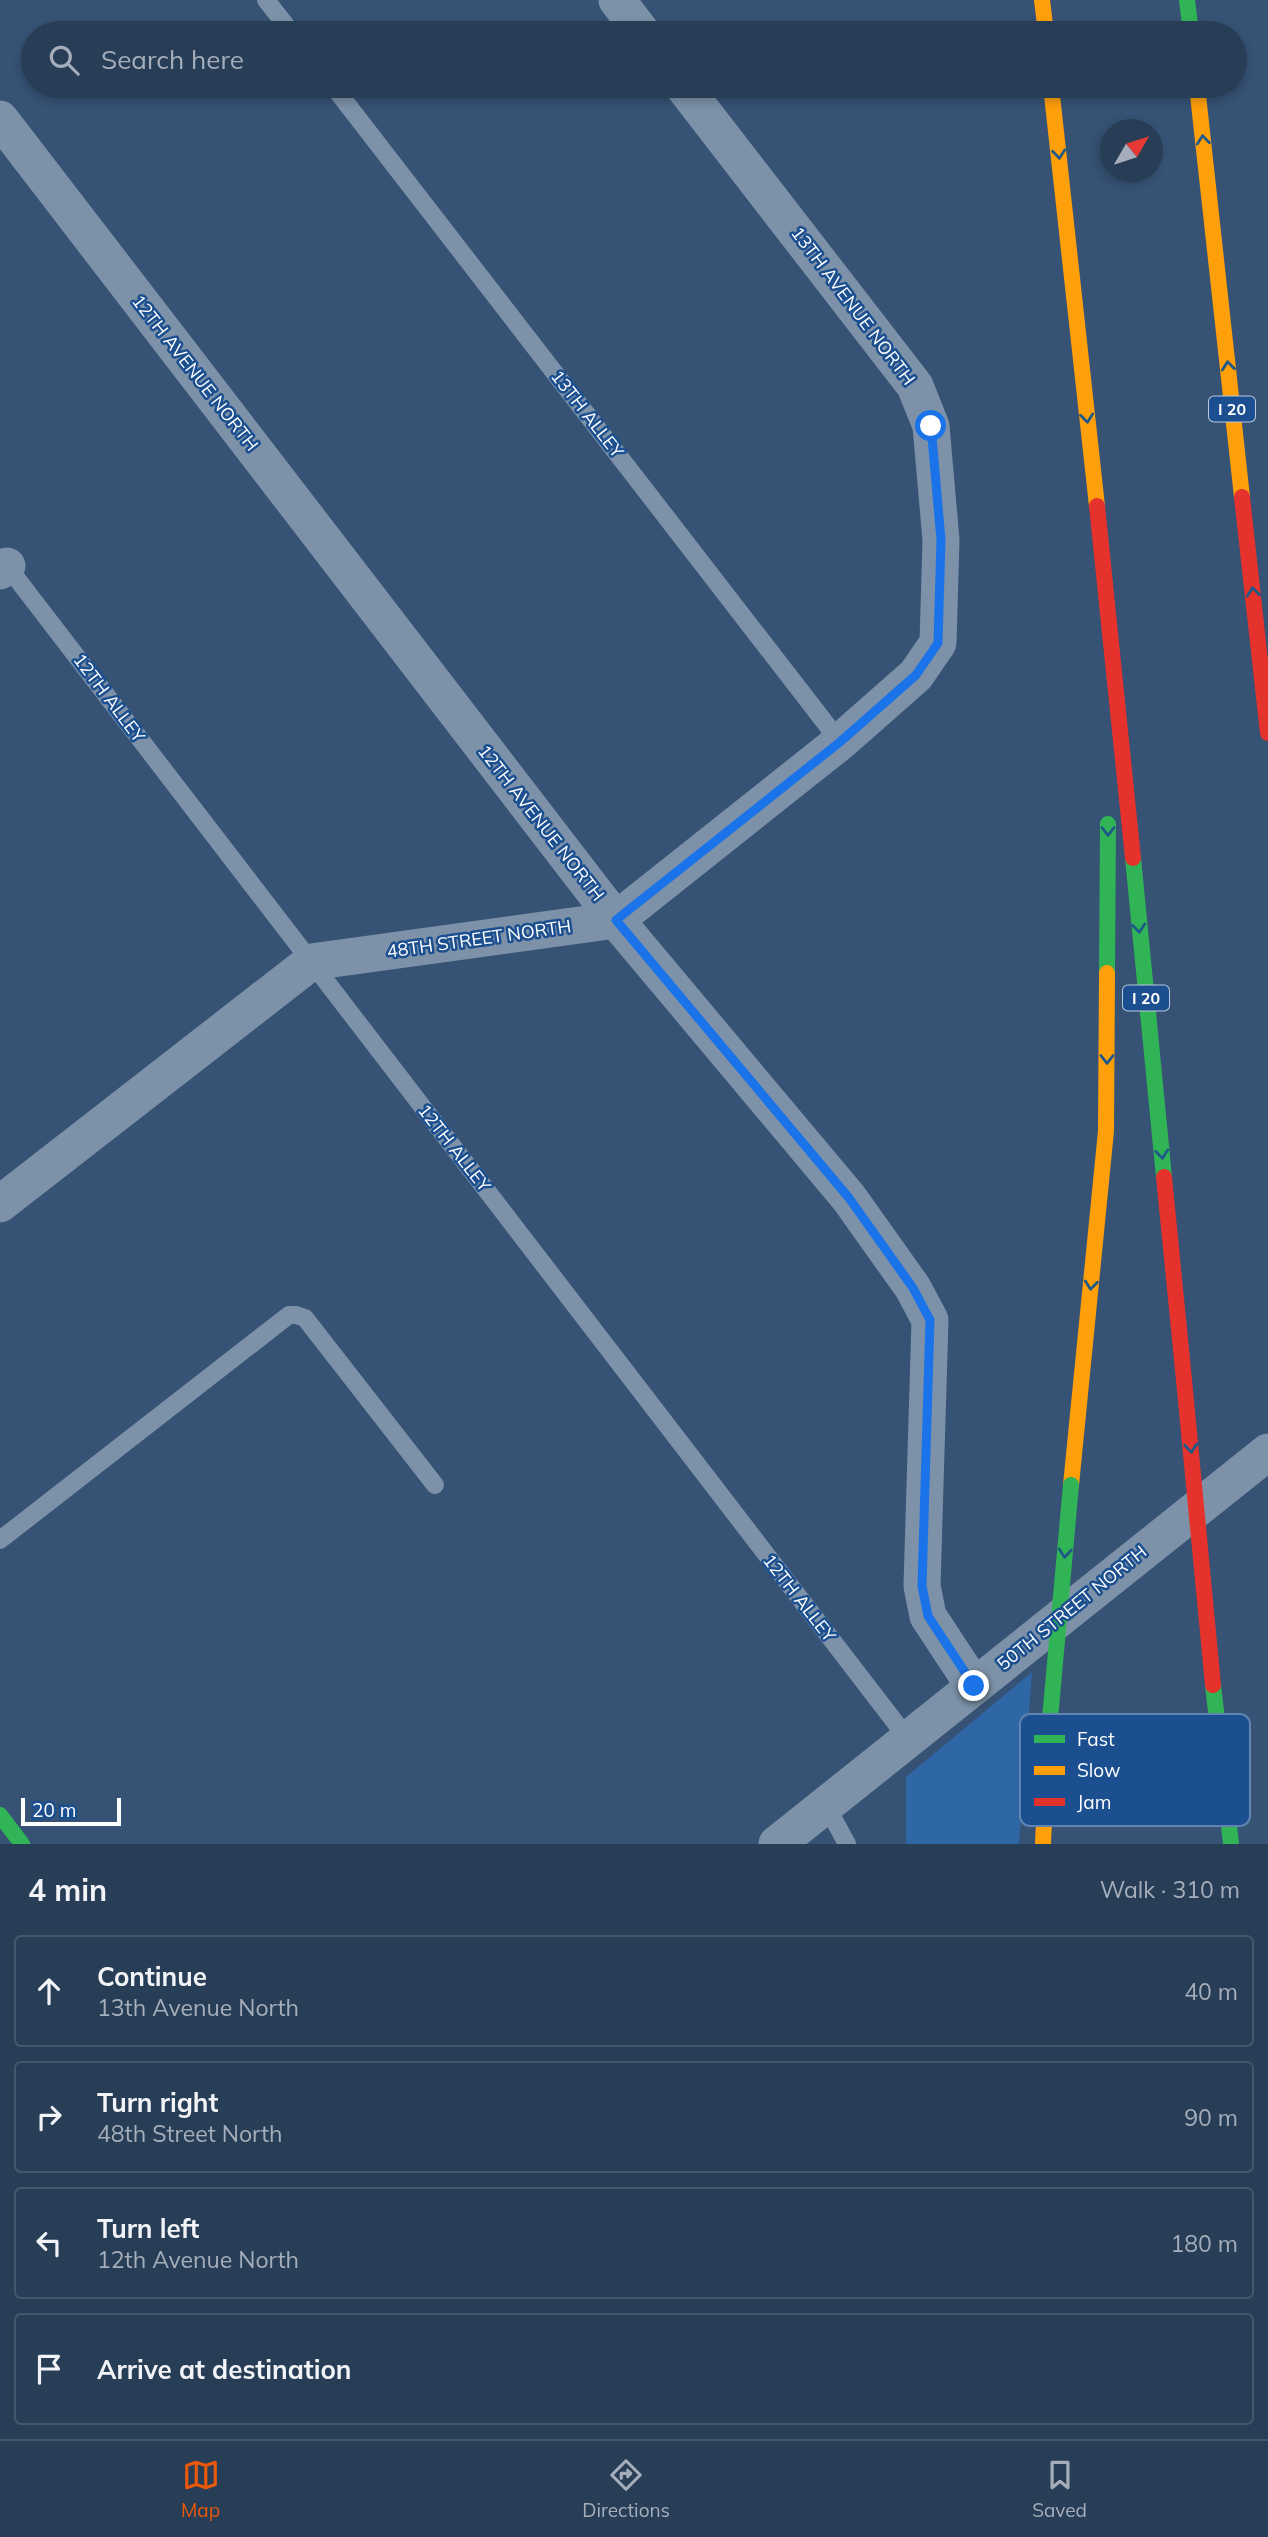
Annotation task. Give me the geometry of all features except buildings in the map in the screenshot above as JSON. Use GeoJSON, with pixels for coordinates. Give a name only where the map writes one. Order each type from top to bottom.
{"type":"FeatureCollection","features":[{"type":"Feature","properties":{"kind":"main road"},"geometry":{"type":"LineString","coordinates":[[1042,0],[1045,21]]}},
{"type":"Feature","properties":{"kind":"main road"},"geometry":{"type":"LineString","coordinates":[[1187,0],[1190,21]]}},
{"type":"Feature","properties":{"kind":"main road","name":"I 20"},"geometry":{"type":"LineString","coordinates":[[1052,98],[1109,616],[1216,1714]]}},
{"type":"Feature","properties":{"kind":"main road","name":"I 20"},"geometry":{"type":"LineString","coordinates":[[1198,98],[1268,733]]}},
{"type":"Feature","properties":{"kind":"main road"},"geometry":{"type":"LineString","coordinates":[[1108,769],[1109,616]]}},
{"type":"Feature","properties":{"kind":"main road"},"geometry":{"type":"LineString","coordinates":[[1262,681],[1268,701]]}},
{"type":"Feature","properties":{"kind":"main road"},"geometry":{"type":"LineString","coordinates":[[1050,1714],[1106,1131],[1108,811]]}},
{"type":"Feature","properties":{"kind":"main road"},"geometry":{"type":"LineString","coordinates":[[0,1815],[22,1844]]}},
{"type":"Feature","properties":{"kind":"main road"},"geometry":{"type":"LineString","coordinates":[[1043,1844],[1044,1826]]}},
{"type":"Feature","properties":{"kind":"main road","name":"I 20"},"geometry":{"type":"LineString","coordinates":[[1229,1826],[1231,1844]]}},
{"type":"Feature","properties":{"kind":"street"},"geometry":{"type":"LineString","coordinates":[[617,0],[633,21]]}},
{"type":"Feature","properties":{"kind":"street","name":"13TH AVENUE NORTH"},"geometry":{"type":"LineString","coordinates":[[692,98],[915,386],[931,426],[941,540],[938,643],[916,675],[840,742]]}},
{"type":"Feature","properties":{"kind":"street","name":"12TH AVENUE NORTH"},"geometry":{"type":"LineString","coordinates":[[0,120],[616,920],[849,1198],[913,1288],[930,1320],[922,1586],[928,1616],[974,1686]]}},
{"type":"Feature","properties":{"kind":"street"},"geometry":{"type":"LineString","coordinates":[[616,920],[840,742]]}},
{"type":"Feature","properties":{"kind":"street","name":"48TH STREET NORTH"},"geometry":{"type":"LineString","coordinates":[[0,1203],[311,962],[616,920]]}},
{"type":"Feature","properties":{"kind":"street","name":"50TH STREET NORTH"},"geometry":{"type":"LineString","coordinates":[[777,1844],[1268,1452]]}},
{"type":"Feature","properties":{"kind":"lane"},"geometry":{"type":"LineString","coordinates":[[267,0],[283,21]]}},
{"type":"Feature","properties":{"kind":"lane","name":"13TH ALLEY"},"geometry":{"type":"LineString","coordinates":[[342,98],[840,742]]}},
{"type":"Feature","properties":{"kind":"lane","name":"12TH ALLEY"},"geometry":{"type":"LineString","coordinates":[[2,564],[908,1739]]}},
{"type":"Feature","properties":{"kind":"lane"},"geometry":{"type":"LineString","coordinates":[[0,1540],[289,1315],[305,1318],[435,1485]]}},
{"type":"Feature","properties":{"kind":"lane"},"geometry":{"type":"LineString","coordinates":[[826,1805],[847,1844]]}},
{"type":"Feature","properties":{"kind":"shaded area"},"geometry":{"type":"Polygon","coordinates":[[[1032,1672],[1029,1714],[1020,1714],[1019,1844],[906,1844],[906,1777],[1032,1672]]]}},
{"type":"Feature","properties":{"kind":"traffic: fast"},"geometry":{"type":"LineString","coordinates":[[1187,0],[1190,21]]}},
{"type":"Feature","properties":{"kind":"traffic: fast"},"geometry":{"type":"LineString","coordinates":[[1107,973],[1108,824]]}},
{"type":"Feature","properties":{"kind":"traffic: fast"},"geometry":{"type":"LineString","coordinates":[[1133,858],[1164,1177]]}},
{"type":"Feature","properties":{"kind":"traffic: fast"},"geometry":{"type":"LineString","coordinates":[[1050,1714],[1071,1485]]}},
{"type":"Feature","properties":{"kind":"traffic: fast"},"geometry":{"type":"LineString","coordinates":[[1213,1685],[1216,1714]]}},
{"type":"Feature","properties":{"kind":"traffic: fast"},"geometry":{"type":"LineString","coordinates":[[0,1815],[22,1844]]}},
{"type":"Feature","properties":{"kind":"traffic: fast"},"geometry":{"type":"LineString","coordinates":[[1229,1826],[1231,1844]]}},
{"type":"Feature","properties":{"kind":"traffic: slow"},"geometry":{"type":"LineString","coordinates":[[1042,0],[1045,21]]}},
{"type":"Feature","properties":{"kind":"traffic: slow"},"geometry":{"type":"LineString","coordinates":[[1052,98],[1097,506]]}},
{"type":"Feature","properties":{"kind":"traffic: slow"},"geometry":{"type":"LineString","coordinates":[[1198,98],[1242,497]]}},
{"type":"Feature","properties":{"kind":"traffic: slow"},"geometry":{"type":"LineString","coordinates":[[1071,1485],[1106,1131],[1107,973]]}},
{"type":"Feature","properties":{"kind":"traffic: slow"},"geometry":{"type":"LineString","coordinates":[[1043,1844],[1044,1826]]}},
{"type":"Feature","properties":{"kind":"traffic: jam"},"geometry":{"type":"LineString","coordinates":[[1242,497],[1268,733]]}},
{"type":"Feature","properties":{"kind":"traffic: jam"},"geometry":{"type":"LineString","coordinates":[[1097,506],[1133,858]]}},
{"type":"Feature","properties":{"kind":"traffic: jam"},"geometry":{"type":"LineString","coordinates":[[1164,1177],[1184,1380]]}},
{"type":"Feature","properties":{"kind":"traffic: jam"},"geometry":{"type":"LineString","coordinates":[[1184,1380],[1213,1685]]}},
{"type":"Feature","properties":{"kind":"route"},"geometry":{"type":"LineString","coordinates":[[931,426],[941,540],[938,643],[916,675],[840,742],[616,920],[849,1198],[913,1288],[930,1320],[926,1531],[922,1586],[928,1616],[974,1686]]}}]}
